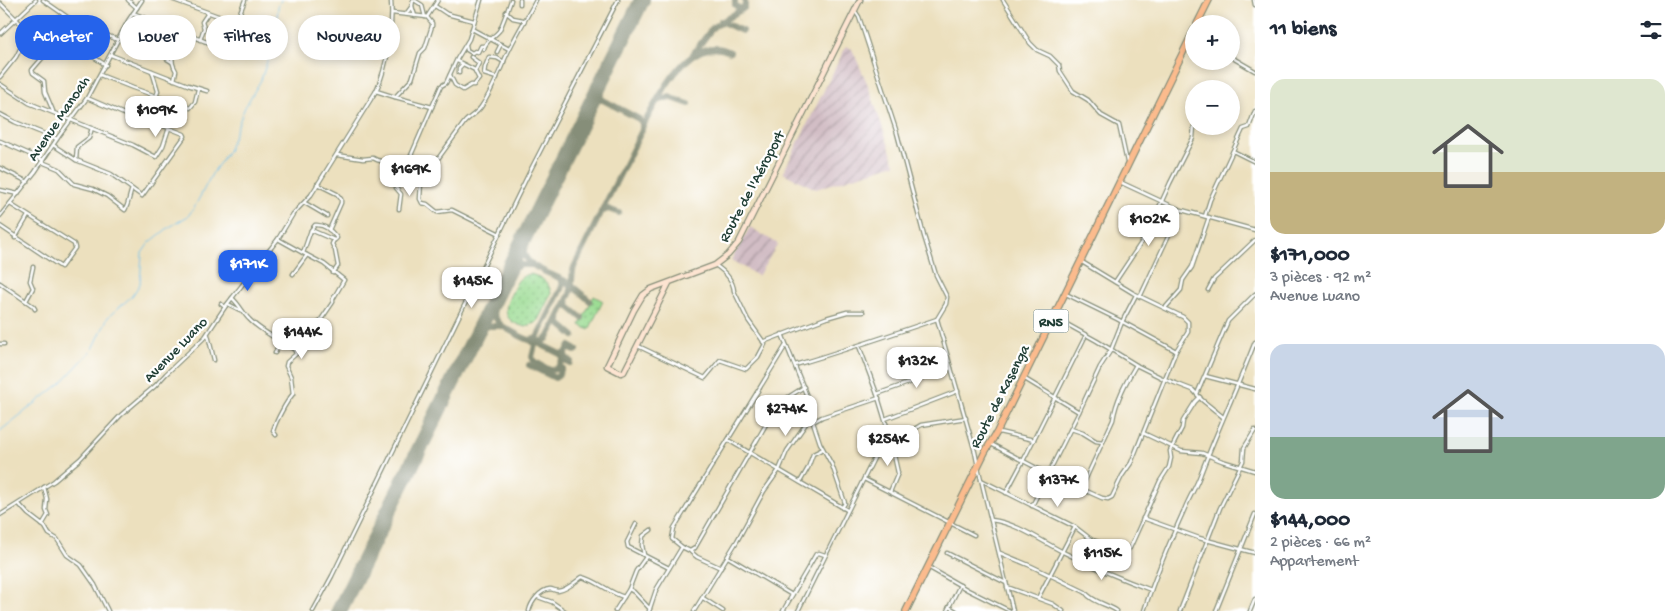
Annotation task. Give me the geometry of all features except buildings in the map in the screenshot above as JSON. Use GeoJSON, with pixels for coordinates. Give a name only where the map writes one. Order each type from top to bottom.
{"type":"FeatureCollection","features":[{"type":"Feature","properties":{"kind":"highway"},"geometry":{"type":"LineString","coordinates":[[1202,15],[1209,0]]}},
{"type":"Feature","properties":{"kind":"highway","name":"Route de Kasenga"},"geometry":{"type":"LineString","coordinates":[[906,611],[997,432],[1118,182],[1185,52]]}},
{"type":"Feature","properties":{"kind":"main road","name":"Route de l'Aéroport"},"geometry":{"type":"LineString","coordinates":[[638,346],[624,372],[621,373],[606,366],[643,296],[651,289],[715,265],[728,255],[739,242],[860,0]]}},
{"type":"Feature","properties":{"kind":"main road"},"geometry":{"type":"LineString","coordinates":[[638,346],[669,283]]}},
{"type":"Feature","properties":{"kind":"street"},"geometry":{"type":"LineString","coordinates":[[20,15],[36,0]]}},
{"type":"Feature","properties":{"kind":"street"},"geometry":{"type":"LineString","coordinates":[[43,0],[72,21],[118,40]]}},
{"type":"Feature","properties":{"kind":"street"},"geometry":{"type":"LineString","coordinates":[[128,0],[137,8]]}},
{"type":"Feature","properties":{"kind":"street","name":"Avenue Manoah"},"geometry":{"type":"LineString","coordinates":[[134,13],[142,0]]}},
{"type":"Feature","properties":{"kind":"street"},"geometry":{"type":"LineString","coordinates":[[175,0],[214,15]]}},
{"type":"Feature","properties":{"kind":"street"},"geometry":{"type":"LineString","coordinates":[[239,15],[245,0]]}},
{"type":"Feature","properties":{"kind":"street","name":"Avenue Luano"},"geometry":{"type":"LineString","coordinates":[[0,515],[20,504],[80,460],[121,415],[155,386],[208,333],[225,307],[278,239],[293,214],[305,203],[376,91],[388,52],[392,13],[391,0]]}},
{"type":"Feature","properties":{"kind":"street"},"geometry":{"type":"LineString","coordinates":[[395,97],[411,81],[420,54],[425,48],[432,24],[426,17],[421,5],[414,0],[412,6],[405,14]]}},
{"type":"Feature","properties":{"kind":"street"},"geometry":{"type":"LineString","coordinates":[[426,17],[438,0]]}},
{"type":"Feature","properties":{"kind":"street"},"geometry":{"type":"LineString","coordinates":[[398,209],[401,194],[396,187],[399,176],[406,167],[441,86],[446,83],[456,60],[469,39],[481,0]]}},
{"type":"Feature","properties":{"kind":"street"},"geometry":{"type":"LineString","coordinates":[[461,52],[478,52],[481,46],[484,48],[499,30],[511,0]]}},
{"type":"Feature","properties":{"kind":"street"},"geometry":{"type":"LineString","coordinates":[[500,234],[452,210],[437,212],[427,204],[422,203],[420,200],[420,182],[470,115],[481,107],[497,78],[509,48],[536,0]]}},
{"type":"Feature","properties":{"kind":"street"},"geometry":{"type":"LineString","coordinates":[[313,611],[618,0]]}},
{"type":"Feature","properties":{"kind":"street"},"geometry":{"type":"LineString","coordinates":[[1003,0],[1030,43],[1037,50],[1050,56],[1059,65],[1060,71],[1073,91],[1088,100],[1101,115],[1120,126],[1128,163]]}},
{"type":"Feature","properties":{"kind":"street"},"geometry":{"type":"LineString","coordinates":[[1254,0],[1255,5]]}},
{"type":"Feature","properties":{"kind":"street"},"geometry":{"type":"LineString","coordinates":[[0,3],[15,18]]}},
{"type":"Feature","properties":{"kind":"street"},"geometry":{"type":"LineString","coordinates":[[412,6],[416,16]]}},
{"type":"Feature","properties":{"kind":"street"},"geometry":{"type":"LineString","coordinates":[[435,6],[447,14],[474,21]]}},
{"type":"Feature","properties":{"kind":"street"},"geometry":{"type":"LineString","coordinates":[[795,366],[937,319],[946,304],[947,297],[936,275],[924,236],[897,133],[859,17],[855,11]]}},
{"type":"Feature","properties":{"kind":"street"},"geometry":{"type":"LineString","coordinates":[[506,12],[514,19],[524,20]]}},
{"type":"Feature","properties":{"kind":"street"},"geometry":{"type":"LineString","coordinates":[[134,13],[139,15]]}},
{"type":"Feature","properties":{"kind":"street"},"geometry":{"type":"LineString","coordinates":[[200,40],[204,28],[202,22],[208,13]]}},
{"type":"Feature","properties":{"kind":"street"},"geometry":{"type":"LineString","coordinates":[[392,13],[426,17]]}},
{"type":"Feature","properties":{"kind":"street"},"geometry":{"type":"LineString","coordinates":[[0,34],[15,20]]}},
{"type":"Feature","properties":{"kind":"street"},"geometry":{"type":"LineString","coordinates":[[472,29],[509,48]]}},
{"type":"Feature","properties":{"kind":"street","name":"Avenue Manoah"},"geometry":{"type":"LineString","coordinates":[[0,216],[28,182],[86,98],[111,56],[120,36]]}},
{"type":"Feature","properties":{"kind":"street"},"geometry":{"type":"LineString","coordinates":[[196,38],[206,42]]}},
{"type":"Feature","properties":{"kind":"street"},"geometry":{"type":"LineString","coordinates":[[497,52],[501,44]]}},
{"type":"Feature","properties":{"kind":"street"},"geometry":{"type":"LineString","coordinates":[[466,45],[468,51]]}},
{"type":"Feature","properties":{"kind":"street"},"geometry":{"type":"LineString","coordinates":[[111,56],[207,91]]}},
{"type":"Feature","properties":{"kind":"street"},"geometry":{"type":"LineString","coordinates":[[471,56],[479,63],[475,70]]}},
{"type":"Feature","properties":{"kind":"street"},"geometry":{"type":"LineString","coordinates":[[497,78],[484,74],[488,57],[496,57],[504,62]]}},
{"type":"Feature","properties":{"kind":"street"},"geometry":{"type":"LineString","coordinates":[[0,77],[15,58]]}},
{"type":"Feature","properties":{"kind":"street"},"geometry":{"type":"LineString","coordinates":[[41,60],[32,70],[33,73],[44,81],[45,92],[54,112]]}},
{"type":"Feature","properties":{"kind":"street"},"geometry":{"type":"LineString","coordinates":[[98,60],[106,65]]}},
{"type":"Feature","properties":{"kind":"street"},"geometry":{"type":"LineString","coordinates":[[169,60],[172,62],[176,72],[174,80]]}},
{"type":"Feature","properties":{"kind":"street"},"geometry":{"type":"LineString","coordinates":[[450,75],[454,84],[464,90],[474,86],[480,78],[475,70],[462,65],[456,60]]}},
{"type":"Feature","properties":{"kind":"street"},"geometry":{"type":"LineString","coordinates":[[1240,63],[1255,71]]}},
{"type":"Feature","properties":{"kind":"street"},"geometry":{"type":"LineString","coordinates":[[459,73],[459,68],[462,65]]}},
{"type":"Feature","properties":{"kind":"street"},"geometry":{"type":"LineString","coordinates":[[152,71],[158,90],[156,97]]}},
{"type":"Feature","properties":{"kind":"street"},"geometry":{"type":"LineString","coordinates":[[100,75],[156,97],[191,108],[198,89]]}},
{"type":"Feature","properties":{"kind":"street"},"geometry":{"type":"LineString","coordinates":[[0,84],[30,103],[133,145],[156,157],[163,146],[169,128]]}},
{"type":"Feature","properties":{"kind":"street"},"geometry":{"type":"LineString","coordinates":[[376,91],[432,107]]}},
{"type":"Feature","properties":{"kind":"street"},"geometry":{"type":"LineString","coordinates":[[53,145],[76,160],[111,174],[143,196],[172,153],[182,143],[185,135],[147,118],[131,117],[86,98]]}},
{"type":"Feature","properties":{"kind":"street"},"geometry":{"type":"LineString","coordinates":[[1164,308],[1181,290],[1183,280],[1192,267],[1210,200],[1243,129],[1248,128],[1255,112]]}},
{"type":"Feature","properties":{"kind":"street"},"geometry":{"type":"LineString","coordinates":[[0,114],[57,139]]}},
{"type":"Feature","properties":{"kind":"street"},"geometry":{"type":"LineString","coordinates":[[76,160],[77,147],[88,138],[92,128]]}},
{"type":"Feature","properties":{"kind":"street"},"geometry":{"type":"LineString","coordinates":[[1115,282],[1147,234],[1193,135]]}},
{"type":"Feature","properties":{"kind":"street"},"geometry":{"type":"LineString","coordinates":[[0,141],[59,170],[74,184],[93,189],[107,196],[125,209],[130,200],[132,189]]}},
{"type":"Feature","properties":{"kind":"street"},"geometry":{"type":"LineString","coordinates":[[1233,152],[1255,162]]}},
{"type":"Feature","properties":{"kind":"street"},"geometry":{"type":"LineString","coordinates":[[337,155],[363,159],[374,158],[406,167],[410,175],[420,182]]}},
{"type":"Feature","properties":{"kind":"street"},"geometry":{"type":"LineString","coordinates":[[0,168],[28,182]]}},
{"type":"Feature","properties":{"kind":"street"},"geometry":{"type":"LineString","coordinates":[[1118,182],[1178,209],[1255,230]]}},
{"type":"Feature","properties":{"kind":"street"},"geometry":{"type":"LineString","coordinates":[[317,184],[341,198],[341,203],[329,230]]}},
{"type":"Feature","properties":{"kind":"street"},"geometry":{"type":"LineString","coordinates":[[0,190],[18,194]]}},
{"type":"Feature","properties":{"kind":"street"},"geometry":{"type":"LineString","coordinates":[[305,203],[327,216]]}},
{"type":"Feature","properties":{"kind":"street"},"geometry":{"type":"LineString","coordinates":[[0,226],[61,268],[76,248],[74,244],[10,204]]}},
{"type":"Feature","properties":{"kind":"street"},"geometry":{"type":"LineString","coordinates":[[1140,297],[1168,237],[1178,209]]}},
{"type":"Feature","properties":{"kind":"street"},"geometry":{"type":"LineString","coordinates":[[15,238],[28,216]]}},
{"type":"Feature","properties":{"kind":"street"},"geometry":{"type":"LineString","coordinates":[[303,253],[314,225],[318,224],[329,230],[336,237],[332,244],[338,266],[333,272]]}},
{"type":"Feature","properties":{"kind":"street"},"geometry":{"type":"LineString","coordinates":[[311,230],[335,240]]}},
{"type":"Feature","properties":{"kind":"street"},"geometry":{"type":"LineString","coordinates":[[232,298],[240,310],[261,329],[299,352],[333,303],[333,299],[343,279],[324,264],[278,239]]}},
{"type":"Feature","properties":{"kind":"street"},"geometry":{"type":"LineString","coordinates":[[1208,290],[1214,279],[1255,240]]}},
{"type":"Feature","properties":{"kind":"street"},"geometry":{"type":"LineString","coordinates":[[293,274],[307,255]]}},
{"type":"Feature","properties":{"kind":"street"},"geometry":{"type":"LineString","coordinates":[[990,443],[1048,474],[1108,499],[1112,497],[1122,476],[1131,463],[1176,351],[1188,332],[1188,322],[1183,317],[1136,295],[1080,261]]}},
{"type":"Feature","properties":{"kind":"street"},"geometry":{"type":"LineString","coordinates":[[638,346],[705,378],[722,360],[746,369],[758,357],[765,344],[748,320],[734,291],[734,286],[726,273],[715,265]]}},
{"type":"Feature","properties":{"kind":"street"},"geometry":{"type":"LineString","coordinates":[[26,301],[33,288],[30,280],[33,267]]}},
{"type":"Feature","properties":{"kind":"street"},"geometry":{"type":"LineString","coordinates":[[0,283],[35,309]]}},
{"type":"Feature","properties":{"kind":"street"},"geometry":{"type":"LineString","coordinates":[[1064,293],[1176,351]]}},
{"type":"Feature","properties":{"kind":"street"},"geometry":{"type":"LineString","coordinates":[[1197,394],[1228,322],[1255,294]]}},
{"type":"Feature","properties":{"kind":"street"},"geometry":{"type":"LineString","coordinates":[[1032,506],[1100,367],[1111,350],[1122,322],[1136,295]]}},
{"type":"Feature","properties":{"kind":"street"},"geometry":{"type":"LineString","coordinates":[[221,304],[225,307]]}},
{"type":"Feature","properties":{"kind":"street"},"geometry":{"type":"LineString","coordinates":[[228,304],[240,310]]}},
{"type":"Feature","properties":{"kind":"street"},"geometry":{"type":"LineString","coordinates":[[763,342],[834,315],[847,312],[864,312]]}},
{"type":"Feature","properties":{"kind":"street"},"geometry":{"type":"LineString","coordinates":[[1052,317],[1136,365],[1191,389],[1223,417]]}},
{"type":"Feature","properties":{"kind":"street"},"geometry":{"type":"LineString","coordinates":[[928,567],[1005,610],[1012,611],[976,452],[937,319]]}},
{"type":"Feature","properties":{"kind":"street"},"geometry":{"type":"LineString","coordinates":[[208,333],[214,360]]}},
{"type":"Feature","properties":{"kind":"street"},"geometry":{"type":"LineString","coordinates":[[782,334],[804,387],[813,422],[823,449],[832,466],[845,503],[842,508]]}},
{"type":"Feature","properties":{"kind":"street"},"geometry":{"type":"LineString","coordinates":[[1006,493],[1086,335]]}},
{"type":"Feature","properties":{"kind":"street"},"geometry":{"type":"LineString","coordinates":[[275,353],[281,341]]}},
{"type":"Feature","properties":{"kind":"street"},"geometry":{"type":"LineString","coordinates":[[1144,611],[1175,530],[1201,473],[1255,342]]}},
{"type":"Feature","properties":{"kind":"street"},"geometry":{"type":"LineString","coordinates":[[721,568],[697,557],[672,540],[674,528],[786,345]]}},
{"type":"Feature","properties":{"kind":"street"},"geometry":{"type":"LineString","coordinates":[[798,611],[888,430],[859,346]]}},
{"type":"Feature","properties":{"kind":"street"},"geometry":{"type":"LineString","coordinates":[[276,435],[273,430],[286,402],[293,394],[291,377],[286,366],[287,362],[296,354],[295,349]]}},
{"type":"Feature","properties":{"kind":"street"},"geometry":{"type":"LineString","coordinates":[[1081,489],[1113,420],[1115,408],[1122,392],[1136,365]]}},
{"type":"Feature","properties":{"kind":"street"},"geometry":{"type":"LineString","coordinates":[[877,394],[951,368]]}},
{"type":"Feature","properties":{"kind":"street"},"geometry":{"type":"LineString","coordinates":[[1205,376],[1255,390]]}},
{"type":"Feature","properties":{"kind":"street"},"geometry":{"type":"LineString","coordinates":[[1022,378],[1079,412]]}},
{"type":"Feature","properties":{"kind":"street"},"geometry":{"type":"LineString","coordinates":[[690,551],[696,548],[776,407],[804,387]]}},
{"type":"Feature","properties":{"kind":"street"},"geometry":{"type":"LineString","coordinates":[[885,419],[958,391]]}},
{"type":"Feature","properties":{"kind":"street"},"geometry":{"type":"LineString","coordinates":[[981,480],[1075,527],[1092,540],[1126,551],[1130,548],[1168,467],[1171,458],[1171,447],[1182,428],[1185,417],[1200,397]]}},
{"type":"Feature","properties":{"kind":"street"},"geometry":{"type":"LineString","coordinates":[[813,422],[822,417],[878,398]]}},
{"type":"Feature","properties":{"kind":"street"},"geometry":{"type":"LineString","coordinates":[[694,611],[728,557],[764,491],[779,470],[787,451],[812,415]]}},
{"type":"Feature","properties":{"kind":"street"},"geometry":{"type":"LineString","coordinates":[[888,430],[911,431],[921,425],[966,418]]}},
{"type":"Feature","properties":{"kind":"street"},"geometry":{"type":"LineString","coordinates":[[1071,429],[1084,433],[1096,441],[1103,442]]}},
{"type":"Feature","properties":{"kind":"street"},"geometry":{"type":"LineString","coordinates":[[1180,611],[1220,508],[1243,461],[1244,448],[1255,430]]}},
{"type":"Feature","properties":{"kind":"street"},"geometry":{"type":"LineString","coordinates":[[997,432],[1034,440]]}},
{"type":"Feature","properties":{"kind":"street"},"geometry":{"type":"LineString","coordinates":[[1143,433],[1187,453],[1207,455],[1255,471]]}},
{"type":"Feature","properties":{"kind":"street"},"geometry":{"type":"LineString","coordinates":[[728,440],[750,451],[847,510]]}},
{"type":"Feature","properties":{"kind":"street"},"geometry":{"type":"LineString","coordinates":[[890,492],[898,473],[894,446]]}},
{"type":"Feature","properties":{"kind":"street"},"geometry":{"type":"LineString","coordinates":[[800,482],[813,454],[823,449]]}},
{"type":"Feature","properties":{"kind":"street"},"geometry":{"type":"LineString","coordinates":[[864,479],[950,524],[974,534]]}},
{"type":"Feature","properties":{"kind":"street"},"geometry":{"type":"LineString","coordinates":[[42,525],[48,516],[44,487]]}},
{"type":"Feature","properties":{"kind":"street"},"geometry":{"type":"LineString","coordinates":[[20,504],[28,514],[56,539],[67,554],[81,565],[95,584],[108,611]]}},
{"type":"Feature","properties":{"kind":"street"},"geometry":{"type":"LineString","coordinates":[[1216,611],[1255,514]]}},
{"type":"Feature","properties":{"kind":"street"},"geometry":{"type":"LineString","coordinates":[[1143,518],[1175,530],[1255,553]]}},
{"type":"Feature","properties":{"kind":"street"},"geometry":{"type":"LineString","coordinates":[[991,520],[1001,521],[1021,529],[1110,575],[1151,590]]}},
{"type":"Feature","properties":{"kind":"street"},"geometry":{"type":"LineString","coordinates":[[636,524],[627,545],[669,568]]}},
{"type":"Feature","properties":{"kind":"street"},"geometry":{"type":"LineString","coordinates":[[1038,598],[1075,527]]}},
{"type":"Feature","properties":{"kind":"street"},"geometry":{"type":"LineString","coordinates":[[615,611],[629,589],[636,571],[645,556],[642,539],[644,534],[651,530]]}},
{"type":"Feature","properties":{"kind":"street"},"geometry":{"type":"LineString","coordinates":[[649,610],[656,590],[682,547]]}},
{"type":"Feature","properties":{"kind":"street"},"geometry":{"type":"LineString","coordinates":[[947,553],[1007,585],[1053,604],[1062,611]]}},
{"type":"Feature","properties":{"kind":"street"},"geometry":{"type":"LineString","coordinates":[[1000,553],[1085,592],[1089,597],[1107,604],[1117,611]]}},
{"type":"Feature","properties":{"kind":"street"},"geometry":{"type":"LineString","coordinates":[[783,611],[817,554],[825,556]]}},
{"type":"Feature","properties":{"kind":"street"},"geometry":{"type":"LineString","coordinates":[[728,557],[792,595]]}},
{"type":"Feature","properties":{"kind":"street"},"geometry":{"type":"LineString","coordinates":[[529,611],[530,606],[542,592],[548,590],[559,591],[572,585],[584,576],[624,597]]}},
{"type":"Feature","properties":{"kind":"street"},"geometry":{"type":"LineString","coordinates":[[947,611],[960,585]]}},
{"type":"Feature","properties":{"kind":"street"},"geometry":{"type":"LineString","coordinates":[[629,589],[634,592],[649,610]]}},
{"type":"Feature","properties":{"kind":"street"},"geometry":{"type":"LineString","coordinates":[[537,597],[552,602],[565,611]]}},
{"type":"Feature","properties":{"kind":"street"},"geometry":{"type":"LineString","coordinates":[[703,598],[723,611]]}},
{"type":"Feature","properties":{"kind":"street"},"geometry":{"type":"LineString","coordinates":[[1250,611],[1255,600]]}},
{"type":"Feature","properties":{"kind":"street"},"geometry":{"type":"LineString","coordinates":[[949,607],[956,611]]}},
{"type":"Feature","properties":{"kind":"shaded area"},"geometry":{"type":"Polygon","coordinates":[[[846,46],[852,49],[868,85],[895,164],[816,189],[783,173],[846,46]]]}},
{"type":"Feature","properties":{"kind":"shaded area"},"geometry":{"type":"Polygon","coordinates":[[[750,227],[778,244],[758,276],[731,260],[750,227]]]}},
{"type":"Feature","properties":{"kind":"green space"},"geometry":{"type":"Polygon","coordinates":[[[530,274],[544,281],[549,286],[551,294],[537,322],[526,327],[509,319],[506,310],[517,283],[523,276],[530,274]]]}},
{"type":"Feature","properties":{"kind":"green space"},"geometry":{"type":"Polygon","coordinates":[[[594,296],[603,301],[589,330],[580,325],[594,296]]]}},
{"type":"Feature","properties":{"kind":"waterway"},"geometry":{"type":"LineString","coordinates":[[0,431],[61,383],[93,349],[108,317],[132,296],[140,284],[142,253],[149,243],[168,228],[188,216],[194,208],[212,174],[228,151],[245,107],[261,80],[276,34],[278,7],[281,0]]}},
{"type":"Feature","properties":{"kind":"taxiway"},"geometry":{"type":"LineString","coordinates":[[735,0],[735,5],[740,9],[745,6],[745,0]]}},
{"type":"Feature","properties":{"kind":"taxiway"},"geometry":{"type":"LineString","coordinates":[[693,54],[713,27],[744,8]]}},
{"type":"Feature","properties":{"kind":"taxiway"},"geometry":{"type":"LineString","coordinates":[[720,21],[742,31]]}},
{"type":"Feature","properties":{"kind":"taxiway"},"geometry":{"type":"LineString","coordinates":[[642,128],[656,101],[676,72],[688,59],[701,51],[715,48],[730,52]]}},
{"type":"Feature","properties":{"kind":"taxiway"},"geometry":{"type":"LineString","coordinates":[[495,297],[494,313],[502,326],[531,341],[543,341],[548,338],[570,294],[574,267],[642,130],[642,123],[639,119],[603,100],[599,95],[598,88]]}},
{"type":"Feature","properties":{"kind":"taxiway"},"geometry":{"type":"LineString","coordinates":[[658,101],[669,97],[689,104]]}},
{"type":"Feature","properties":{"kind":"taxiway"},"geometry":{"type":"LineString","coordinates":[[590,104],[597,100],[603,100]]}},
{"type":"Feature","properties":{"kind":"taxiway"},"geometry":{"type":"LineString","coordinates":[[601,212],[608,209],[619,213]]}},
{"type":"Feature","properties":{"kind":"taxiway"},"geometry":{"type":"LineString","coordinates":[[524,238],[523,248],[525,255],[534,266],[565,281],[590,301]]}},
{"type":"Feature","properties":{"kind":"taxiway"},"geometry":{"type":"LineString","coordinates":[[507,272],[520,265],[532,265]]}},
{"type":"Feature","properties":{"kind":"taxiway"},"geometry":{"type":"LineString","coordinates":[[530,340],[538,336],[561,289],[563,283],[560,279]]}},
{"type":"Feature","properties":{"kind":"taxiway"},"geometry":{"type":"LineString","coordinates":[[567,301],[569,307],[582,318]]}},
{"type":"Feature","properties":{"kind":"taxiway"},"geometry":{"type":"LineString","coordinates":[[559,317],[560,324],[574,336]]}},
{"type":"Feature","properties":{"kind":"taxiway"},"geometry":{"type":"LineString","coordinates":[[476,334],[488,326],[501,326]]}},
{"type":"Feature","properties":{"kind":"taxiway"},"geometry":{"type":"LineString","coordinates":[[531,340],[535,345],[532,357],[534,361],[550,370],[557,369],[563,358],[561,354]]}},
{"type":"Feature","properties":{"kind":"taxiway"},"geometry":{"type":"LineString","coordinates":[[538,343],[562,355],[565,354],[570,346],[577,350],[570,349]]}},
{"type":"Feature","properties":{"kind":"taxiway"},"geometry":{"type":"LineString","coordinates":[[562,355],[571,361],[570,363],[564,360]]}},
{"type":"Feature","properties":{"kind":"taxiway"},"geometry":{"type":"LineString","coordinates":[[529,365],[555,378],[562,368]]}},
{"type":"Feature","properties":{"kind":"runway"},"geometry":{"type":"LineString","coordinates":[[339,611],[642,0]]}}]}
